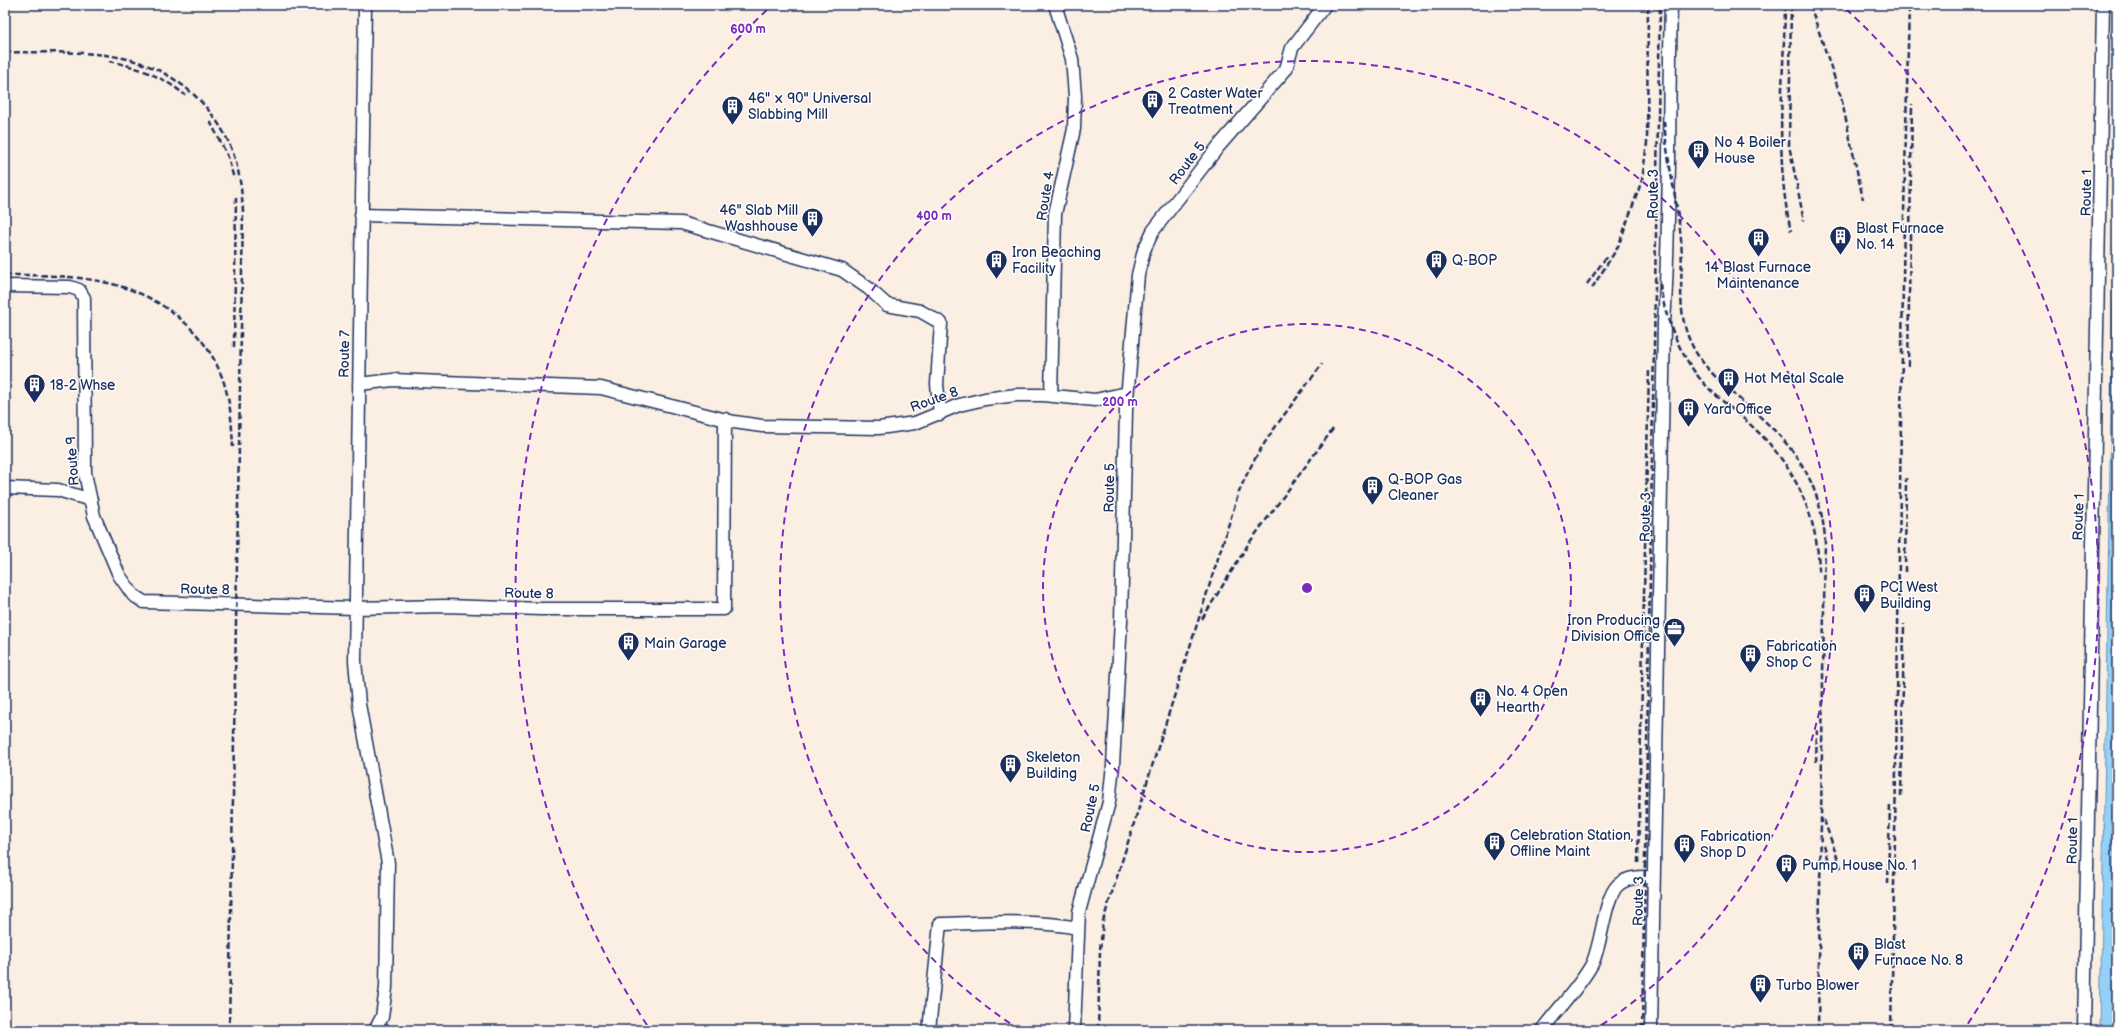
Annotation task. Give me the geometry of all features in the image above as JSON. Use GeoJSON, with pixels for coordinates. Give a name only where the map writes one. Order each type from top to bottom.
{"type":"FeatureCollection","features":[{"type":"Feature","properties":{"kind":"street","name":"Route 7"},"geometry":{"type":"LineString","coordinates":[[365,5],[355,662],[358,704],[388,862],[386,988],[382,1017],[375,1030]]}},
{"type":"Feature","properties":{"kind":"street","name":"Route 4"},"geometry":{"type":"LineString","coordinates":[[1051,396],[1055,214],[1074,129],[1075,96],[1072,59],[1055,5]]}},
{"type":"Feature","properties":{"kind":"street","name":"Route 5"},"geometry":{"type":"LineString","coordinates":[[1074,1030],[1079,912],[1109,802],[1113,765],[1121,621],[1127,393],[1138,275],[1144,250],[1153,231],[1218,147],[1286,69],[1292,48],[1325,5]]}},
{"type":"Feature","properties":{"kind":"street","name":"Route 3"},"geometry":{"type":"LineString","coordinates":[[1651,1030],[1664,323],[1668,252],[1668,113],[1671,5]]}},
{"type":"Feature","properties":{"kind":"street","name":"Route 1"},"geometry":{"type":"LineString","coordinates":[[2084,1030],[2090,612],[2098,359],[2103,5]]}},
{"type":"Feature","properties":{"kind":"street"},"geometry":{"type":"LineString","coordinates":[[362,215],[681,222],[842,270],[868,288],[886,305],[920,311],[941,323],[937,384],[940,414]]}},
{"type":"Feature","properties":{"kind":"street","name":"Route 9"},"geometry":{"type":"LineString","coordinates":[[5,286],[70,287],[79,290],[84,302],[85,474],[90,500],[94,516],[119,575],[133,595],[144,602]]}},
{"type":"Feature","properties":{"kind":"street","name":"Route 8"},"geometry":{"type":"LineString","coordinates":[[359,384],[393,380],[601,388],[725,419],[762,426],[879,428],[915,423],[959,405],[985,399],[1016,395],[1051,396],[1095,400],[1127,393]]}},
{"type":"Feature","properties":{"kind":"street","name":"Route 8"},"geometry":{"type":"LineString","coordinates":[[144,602],[355,608],[445,606],[549,609],[724,609],[725,419]]}},
{"type":"Feature","properties":{"kind":"street"},"geometry":{"type":"LineString","coordinates":[[5,488],[58,490],[90,500]]}},
{"type":"Feature","properties":{"kind":"street"},"geometry":{"type":"LineString","coordinates":[[1542,1030],[1592,964],[1601,939],[1611,898],[1617,886],[1628,879],[1653,878]]}},
{"type":"Feature","properties":{"kind":"street"},"geometry":{"type":"LineString","coordinates":[[929,1030],[940,924],[1020,923],[1060,925],[1078,928]]}},
{"type":"Feature","properties":{"kind":"shaded area"},"geometry":{"type":"Polygon","coordinates":[[[5,5],[2117,5],[2100,1030],[5,1030],[5,5]]]}},
{"type":"Feature","properties":{"kind":"water"},"geometry":{"type":"Polygon","coordinates":[[[2117,66],[2117,1030],[2100,1030],[2117,66]]]}},
{"type":"Feature","properties":{"kind":"railway"},"geometry":{"type":"LineString","coordinates":[[1592,288],[1618,247],[1642,180],[1647,143],[1648,5]]}},
{"type":"Feature","properties":{"kind":"railway"},"geometry":{"type":"LineString","coordinates":[[1642,1030],[1660,5]]}},
{"type":"Feature","properties":{"kind":"railway"},"geometry":{"type":"LineString","coordinates":[[1785,5],[1781,148],[1786,204],[1791,231]]}},
{"type":"Feature","properties":{"kind":"railway"},"geometry":{"type":"LineString","coordinates":[[1791,5],[1789,145],[1804,221]]}},
{"type":"Feature","properties":{"kind":"railway"},"geometry":{"type":"LineString","coordinates":[[1810,5],[1841,97],[1863,199]]}},
{"type":"Feature","properties":{"kind":"railway"},"geometry":{"type":"LineString","coordinates":[[1891,1030],[1904,213],[1909,5]]}},
{"type":"Feature","properties":{"kind":"railway"},"geometry":{"type":"LineString","coordinates":[[5,52],[64,52],[109,55],[141,63],[159,71],[176,80],[191,92],[217,121],[227,138],[238,170],[243,212],[229,1030]]}},
{"type":"Feature","properties":{"kind":"railway"},"geometry":{"type":"LineString","coordinates":[[109,61],[140,69],[158,77],[185,95]]}},
{"type":"Feature","properties":{"kind":"railway"},"geometry":{"type":"LineString","coordinates":[[1908,366],[1912,104]]}},
{"type":"Feature","properties":{"kind":"railway"},"geometry":{"type":"LineString","coordinates":[[210,121],[228,157],[234,179]]}},
{"type":"Feature","properties":{"kind":"railway"},"geometry":{"type":"LineString","coordinates":[[1664,121],[1667,151],[1681,239],[1681,292],[1683,318],[1691,343],[1707,368],[1728,389],[1760,416],[1788,446],[1809,478],[1822,516],[1825,538],[1818,1030]]}},
{"type":"Feature","properties":{"kind":"railway"},"geometry":{"type":"LineString","coordinates":[[234,347],[236,197]]}},
{"type":"Feature","properties":{"kind":"railway"},"geometry":{"type":"LineString","coordinates":[[1587,284],[1607,256]]}},
{"type":"Feature","properties":{"kind":"railway"},"geometry":{"type":"LineString","coordinates":[[5,275],[71,277],[115,285],[137,292],[157,302],[176,315],[193,330],[207,348],[218,368],[226,390],[229,404],[233,447]]}},
{"type":"Feature","properties":{"kind":"railway"},"geometry":{"type":"LineString","coordinates":[[1660,284],[1668,320],[1690,365],[1704,383],[1750,424],[1771,446],[1794,478],[1803,496],[1815,534],[1819,574]]}},
{"type":"Feature","properties":{"kind":"railway"},"geometry":{"type":"LineString","coordinates":[[1098,1030],[1100,950],[1103,921],[1238,495],[1254,460],[1287,411],[1322,364]]}},
{"type":"Feature","properties":{"kind":"railway"},"geometry":{"type":"LineString","coordinates":[[1638,863],[1649,369]]}},
{"type":"Feature","properties":{"kind":"railway"},"geometry":{"type":"LineString","coordinates":[[1202,619],[1249,543],[1333,429]]}},
{"type":"Feature","properties":{"kind":"railway"},"geometry":{"type":"LineString","coordinates":[[1905,572],[1906,478]]}},
{"type":"Feature","properties":{"kind":"railway"},"geometry":{"type":"LineString","coordinates":[[1901,796],[1904,624]]}},
{"type":"Feature","properties":{"kind":"railway"},"geometry":{"type":"LineString","coordinates":[[1816,762],[1817,730]]}},
{"type":"Feature","properties":{"kind":"railway"},"geometry":{"type":"LineString","coordinates":[[1888,884],[1890,804]]}},
{"type":"Feature","properties":{"kind":"railway"},"geometry":{"type":"LineString","coordinates":[[1824,820],[1841,868]]}},
{"type":"Feature","properties":{"kind":"railway"},"geometry":{"type":"LineString","coordinates":[[1824,845],[1832,871]]}},
{"type":"Feature","properties":{"kind":"place","name":"2 Caster Water Treatment"},"geometry":{"type":"Point","coordinates":[1152,120]}},
{"type":"Feature","properties":{"kind":"place","name":"46\" × 90\" Universal Slabbing Mill"},"geometry":{"type":"Point","coordinates":[733,126]}},
{"type":"Feature","properties":{"kind":"place","name":"No 4 Boiler House"},"geometry":{"type":"Point","coordinates":[1699,170]}},
{"type":"Feature","properties":{"kind":"place","name":"46\" Slab Mill Washhouse"},"geometry":{"type":"Point","coordinates":[813,238]}},
{"type":"Feature","properties":{"kind":"place","name":"Blast Furnace No. 14"},"geometry":{"type":"Point","coordinates":[1841,256]}},
{"type":"Feature","properties":{"kind":"place","name":"14 Blast Furnace Maintenance"},"geometry":{"type":"Point","coordinates":[1758,258]}},
{"type":"Feature","properties":{"kind":"place","name":"Iron Beaching Facility"},"geometry":{"type":"Point","coordinates":[997,280]}},
{"type":"Feature","properties":{"kind":"place","name":"Q-BOP"},"geometry":{"type":"Point","coordinates":[1436,280]}},
{"type":"Feature","properties":{"kind":"place","name":"Hot Metal Scale"},"geometry":{"type":"Point","coordinates":[1729,398]}},
{"type":"Feature","properties":{"kind":"place","name":"18-2 Whse"},"geometry":{"type":"Point","coordinates":[34,404]}},
{"type":"Feature","properties":{"kind":"place","name":"Yard Office"},"geometry":{"type":"Point","coordinates":[1688,428]}},
{"type":"Feature","properties":{"kind":"place","name":"Q-BOP Gas Cleaner"},"geometry":{"type":"Point","coordinates":[1372,506]}},
{"type":"Feature","properties":{"kind":"place","name":"PCI West Building"},"geometry":{"type":"Point","coordinates":[1865,614]}},
{"type":"Feature","properties":{"kind":"place","name":"Iron Producing Division Office"},"geometry":{"type":"Point","coordinates":[1675,648]}},
{"type":"Feature","properties":{"kind":"place","name":"Main Garage"},"geometry":{"type":"Point","coordinates":[628,662]}},
{"type":"Feature","properties":{"kind":"place","name":"Fabrication Shop C"},"geometry":{"type":"Point","coordinates":[1750,674]}},
{"type":"Feature","properties":{"kind":"place","name":"No. 4 Open Hearth"},"geometry":{"type":"Point","coordinates":[1481,718]}},
{"type":"Feature","properties":{"kind":"place","name":"Skeleton Building"},"geometry":{"type":"Point","coordinates":[1010,784]}},
{"type":"Feature","properties":{"kind":"place","name":"Celebration Station, Offline Maint"},"geometry":{"type":"Point","coordinates":[1494,862]}},
{"type":"Feature","properties":{"kind":"place","name":"Fabrication Shop D"},"geometry":{"type":"Point","coordinates":[1684,864]}},
{"type":"Feature","properties":{"kind":"place","name":"Pump House No. 1"},"geometry":{"type":"Point","coordinates":[1787,884]}},
{"type":"Feature","properties":{"kind":"place","name":"Blast Furnace No. 8"},"geometry":{"type":"Point","coordinates":[1858,972]}},
{"type":"Feature","properties":{"kind":"place","name":"Turbo Blower"},"geometry":{"type":"Point","coordinates":[1761,1004]}}]}
